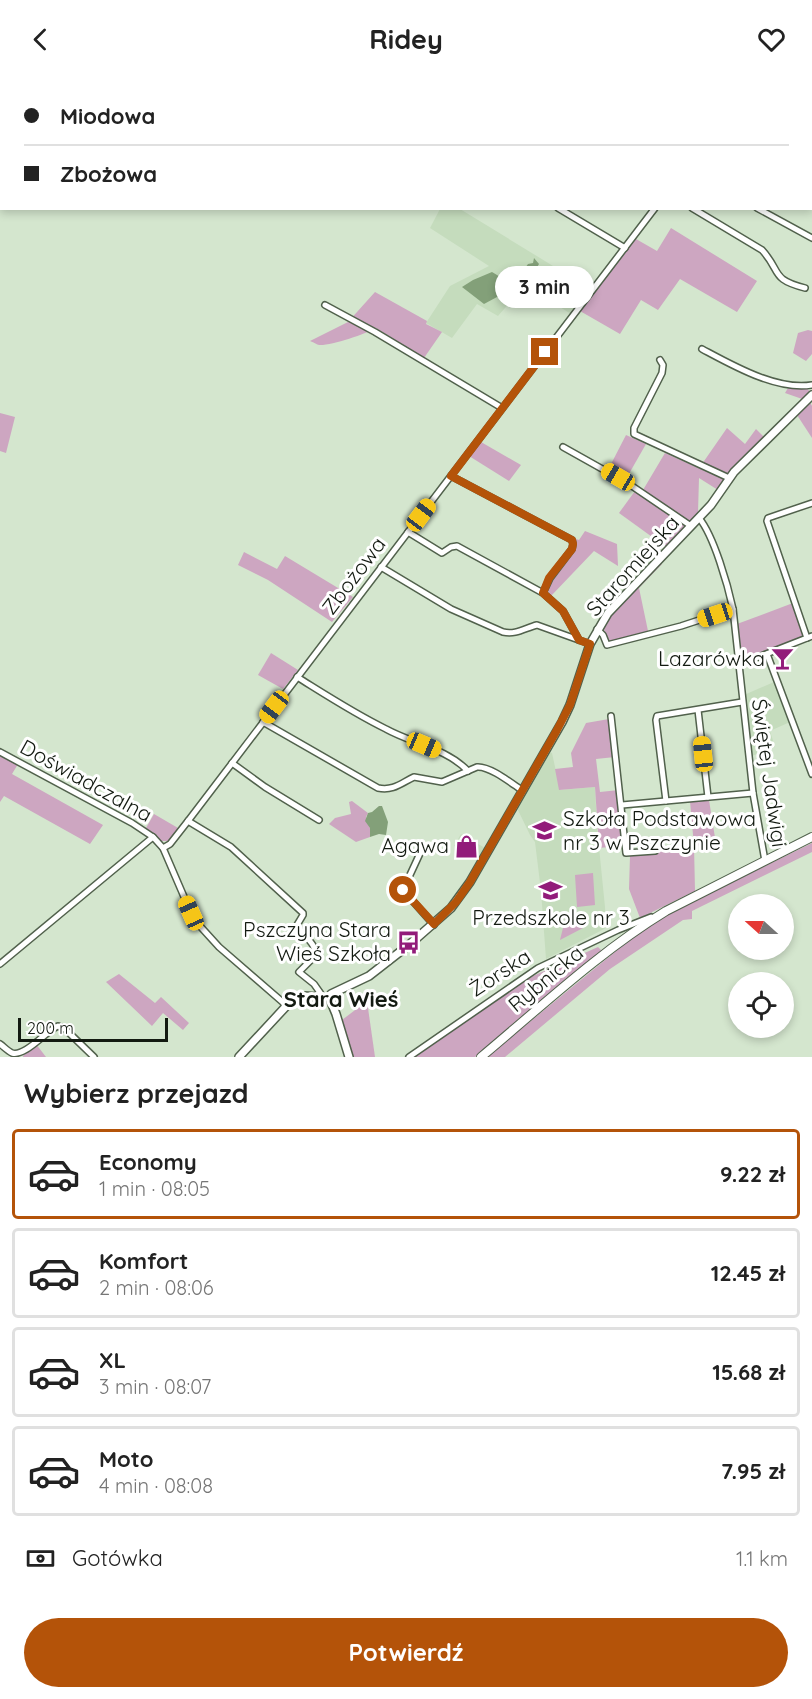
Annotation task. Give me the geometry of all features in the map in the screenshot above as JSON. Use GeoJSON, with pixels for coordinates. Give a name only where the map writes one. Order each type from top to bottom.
{"type":"FeatureCollection","features":[{"type":"Feature","properties":{"kind":"main road","name":"Żorska"},"geometry":{"type":"LineString","coordinates":[[666,911],[812,837]]}},
{"type":"Feature","properties":{"kind":"main road","name":"Rybnicka"},"geometry":{"type":"LineString","coordinates":[[481,1057],[610,950],[637,929],[666,911]]}},
{"type":"Feature","properties":{"kind":"street"},"geometry":{"type":"LineString","coordinates":[[561,210],[625,248]]}},
{"type":"Feature","properties":{"kind":"street","name":"Zbożowa"},"geometry":{"type":"LineString","coordinates":[[163,848],[170,844],[188,821],[654,210]]}},
{"type":"Feature","properties":{"kind":"street"},"geometry":{"type":"LineString","coordinates":[[695,210],[762,250],[780,279],[805,288]]}},
{"type":"Feature","properties":{"kind":"street"},"geometry":{"type":"LineString","coordinates":[[761,210],[812,238]]}},
{"type":"Feature","properties":{"kind":"street"},"geometry":{"type":"LineString","coordinates":[[325,305],[502,408]]}},
{"type":"Feature","properties":{"kind":"street"},"geometry":{"type":"LineString","coordinates":[[702,349],[771,381],[793,386],[809,385],[812,393]]}},
{"type":"Feature","properties":{"kind":"street"},"geometry":{"type":"LineString","coordinates":[[660,360],[663,366],[662,373],[634,428],[634,434],[729,478]]}},
{"type":"Feature","properties":{"kind":"street","name":"Staromiejska"},"geometry":{"type":"LineString","coordinates":[[331,998],[369,976],[434,924],[456,902],[470,882],[557,730],[570,705],[590,644],[608,613],[699,518],[729,478],[812,393]]}},
{"type":"Feature","properties":{"kind":"street"},"geometry":{"type":"LineString","coordinates":[[563,447],[629,484],[691,526]]}},
{"type":"Feature","properties":{"kind":"street"},"geometry":{"type":"LineString","coordinates":[[451,476],[572,540],[572,549],[549,578],[543,593]]}},
{"type":"Feature","properties":{"kind":"street"},"geometry":{"type":"LineString","coordinates":[[738,665],[810,637],[767,521],[768,518],[812,503]]}},
{"type":"Feature","properties":{"kind":"street","name":"Świętej Jadwigi"},"geometry":{"type":"LineString","coordinates":[[699,518],[705,525],[733,609],[753,793],[765,861]]}},
{"type":"Feature","properties":{"kind":"street"},"geometry":{"type":"LineString","coordinates":[[408,532],[442,554],[451,547],[457,546],[543,593],[563,611],[579,640]]}},
{"type":"Feature","properties":{"kind":"street"},"geometry":{"type":"LineString","coordinates":[[381,567],[451,609],[503,632],[517,633],[537,625],[590,644]]}},
{"type":"Feature","properties":{"kind":"street"},"geometry":{"type":"LineString","coordinates":[[597,629],[603,635],[607,645],[681,626],[733,609]]}},
{"type":"Feature","properties":{"kind":"street"},"geometry":{"type":"LineString","coordinates":[[767,654],[812,774]]}},
{"type":"Feature","properties":{"kind":"street"},"geometry":{"type":"LineString","coordinates":[[297,677],[384,729],[445,754],[468,771]]}},
{"type":"Feature","properties":{"kind":"street"},"geometry":{"type":"LineString","coordinates":[[666,801],[657,716],[742,702]]}},
{"type":"Feature","properties":{"kind":"street"},"geometry":{"type":"LineString","coordinates":[[699,710],[708,797]]}},
{"type":"Feature","properties":{"kind":"street"},"geometry":{"type":"LineString","coordinates":[[611,716],[626,853],[656,850]]}},
{"type":"Feature","properties":{"kind":"street"},"geometry":{"type":"LineString","coordinates":[[263,722],[378,788],[396,788],[414,777],[442,782],[477,767],[486,768],[523,790]]}},
{"type":"Feature","properties":{"kind":"street","name":"Doświadczalna"},"geometry":{"type":"LineString","coordinates":[[0,752],[139,826],[153,837],[163,848],[191,913],[199,925],[219,947],[286,1005]]}},
{"type":"Feature","properties":{"kind":"street"},"geometry":{"type":"LineString","coordinates":[[232,763],[319,820]]}},
{"type":"Feature","properties":{"kind":"street"},"geometry":{"type":"LineString","coordinates":[[622,805],[753,793]]}},
{"type":"Feature","properties":{"kind":"street"},"geometry":{"type":"LineString","coordinates":[[188,821],[224,842],[303,913],[297,926],[315,948],[316,955],[299,972],[314,984],[323,1003],[331,998],[349,1057]]}},
{"type":"Feature","properties":{"kind":"street"},"geometry":{"type":"LineString","coordinates":[[0,964],[153,837]]}},
{"type":"Feature","properties":{"kind":"street"},"geometry":{"type":"LineString","coordinates":[[422,849],[403,890],[434,924]]}},
{"type":"Feature","properties":{"kind":"street","name":"Żorska"},"geometry":{"type":"LineString","coordinates":[[409,1057],[538,968],[618,930],[666,911]]}},
{"type":"Feature","properties":{"kind":"street"},"geometry":{"type":"LineString","coordinates":[[601,939],[610,950]]}},
{"type":"Feature","properties":{"kind":"street"},"geometry":{"type":"LineString","coordinates":[[239,1057],[291,1001],[304,996],[320,995]]}},
{"type":"Feature","properties":{"kind":"street"},"geometry":{"type":"LineString","coordinates":[[0,1044],[12,1053],[18,1053],[58,1026],[65,1029],[94,1057]]}},
{"type":"Feature","properties":{"kind":"shaded area"},"geometry":{"type":"Polygon","coordinates":[[[439,210],[462,210],[589,288],[571,314],[525,285],[498,316],[477,304],[452,338],[426,323],[450,286],[489,266],[430,228],[439,210]]]}},
{"type":"Feature","properties":{"kind":"shaded area"},"geometry":{"type":"Polygon","coordinates":[[[671,228],[757,281],[737,312],[680,279],[658,310],[641,300],[620,334],[580,311],[636,239],[657,251],[671,228]]]}},
{"type":"Feature","properties":{"kind":"shaded area"},"geometry":{"type":"Polygon","coordinates":[[[534,258],[539,264],[530,279],[524,282],[520,275],[528,264],[533,263],[534,258]]]}},
{"type":"Feature","properties":{"kind":"shaded area"},"geometry":{"type":"Polygon","coordinates":[[[492,272],[512,284],[512,289],[484,304],[462,287],[473,280],[492,272]]]}},
{"type":"Feature","properties":{"kind":"shaded area"},"geometry":{"type":"Polygon","coordinates":[[[375,292],[442,332],[424,358],[376,328],[331,344],[319,345],[310,341],[348,322],[375,292]]]}},
{"type":"Feature","properties":{"kind":"shaded area"},"geometry":{"type":"Polygon","coordinates":[[[812,331],[812,354],[806,361],[793,353],[798,333],[812,331]]]}},
{"type":"Feature","properties":{"kind":"shaded area"},"geometry":{"type":"Polygon","coordinates":[[[806,387],[811,393],[805,400],[785,393],[788,388],[806,387]]]}},
{"type":"Feature","properties":{"kind":"shaded area"},"geometry":{"type":"Polygon","coordinates":[[[810,402],[812,406],[812,438],[797,415],[810,402]]]}},
{"type":"Feature","properties":{"kind":"shaded area"},"geometry":{"type":"Polygon","coordinates":[[[0,413],[15,417],[6,453],[0,451],[0,413]]]}},
{"type":"Feature","properties":{"kind":"shaded area"},"geometry":{"type":"Polygon","coordinates":[[[727,428],[745,444],[756,429],[765,438],[728,475],[702,464],[727,428]]]}},
{"type":"Feature","properties":{"kind":"shaded area"},"geometry":{"type":"Polygon","coordinates":[[[626,435],[646,444],[626,479],[609,468],[626,435]]]}},
{"type":"Feature","properties":{"kind":"shaded area"},"geometry":{"type":"Polygon","coordinates":[[[481,442],[521,465],[509,481],[469,456],[481,442]]]}},
{"type":"Feature","properties":{"kind":"shaded area"},"geometry":{"type":"Polygon","coordinates":[[[665,453],[725,480],[718,490],[699,478],[698,513],[691,524],[643,490],[665,453]]]}},
{"type":"Feature","properties":{"kind":"shaded area"},"geometry":{"type":"Polygon","coordinates":[[[635,491],[688,527],[666,547],[619,513],[635,491]]]}},
{"type":"Feature","properties":{"kind":"shaded area"},"geometry":{"type":"Polygon","coordinates":[[[585,531],[617,544],[618,566],[594,551],[551,596],[548,591],[551,579],[574,549],[576,539],[579,540],[585,531]]]}},
{"type":"Feature","properties":{"kind":"shaded area"},"geometry":{"type":"Polygon","coordinates":[[[244,552],[277,569],[285,556],[353,597],[332,622],[268,580],[238,565],[244,552]]]}},
{"type":"Feature","properties":{"kind":"shaded area"},"geometry":{"type":"Polygon","coordinates":[[[659,563],[662,564],[639,588],[648,631],[611,642],[603,627],[612,613],[659,563]]]}},
{"type":"Feature","properties":{"kind":"shaded area"},"geometry":{"type":"Polygon","coordinates":[[[793,603],[804,637],[744,660],[737,624],[793,603]]]}},
{"type":"Feature","properties":{"kind":"shaded area"},"geometry":{"type":"Polygon","coordinates":[[[271,653],[298,670],[283,689],[258,675],[271,653]]]}},
{"type":"Feature","properties":{"kind":"shaded area"},"geometry":{"type":"Polygon","coordinates":[[[774,682],[790,722],[770,731],[775,747],[752,756],[744,695],[774,682]]]}},
{"type":"Feature","properties":{"kind":"shaded area"},"geometry":{"type":"Polygon","coordinates":[[[609,719],[615,757],[596,759],[600,792],[619,790],[623,841],[611,842],[609,847],[599,848],[595,787],[559,790],[555,769],[573,767],[571,753],[586,723],[609,719]]]}},
{"type":"Feature","properties":{"kind":"shaded area"},"geometry":{"type":"Polygon","coordinates":[[[549,752],[552,753],[560,790],[595,787],[606,928],[546,959],[535,842],[517,808],[549,752]]]}},
{"type":"Feature","properties":{"kind":"shaded area"},"geometry":{"type":"Polygon","coordinates":[[[0,756],[18,764],[12,774],[103,825],[90,844],[4,796],[0,802],[0,756]]]}},
{"type":"Feature","properties":{"kind":"shaded area"},"geometry":{"type":"Polygon","coordinates":[[[709,800],[716,844],[694,846],[690,801],[709,800]]]}},
{"type":"Feature","properties":{"kind":"shaded area"},"geometry":{"type":"Polygon","coordinates":[[[352,801],[368,813],[366,817],[370,828],[370,837],[356,842],[329,824],[335,818],[351,814],[349,802],[352,801]]]}},
{"type":"Feature","properties":{"kind":"shaded area"},"geometry":{"type":"Polygon","coordinates":[[[382,806],[388,822],[386,835],[379,834],[370,837],[370,828],[365,821],[368,813],[382,806]]]}},
{"type":"Feature","properties":{"kind":"shaded area"},"geometry":{"type":"Polygon","coordinates":[[[154,814],[178,828],[168,841],[161,841],[146,828],[154,814]]]}},
{"type":"Feature","properties":{"kind":"shaded area"},"geometry":{"type":"Polygon","coordinates":[[[461,834],[485,848],[478,860],[454,846],[461,834]]]}},
{"type":"Feature","properties":{"kind":"shaded area"},"geometry":{"type":"Polygon","coordinates":[[[812,843],[812,852],[692,911],[692,919],[683,920],[610,969],[505,1057],[487,1057],[638,933],[669,913],[812,843]]]}},
{"type":"Feature","properties":{"kind":"shaded area"},"geometry":{"type":"Polygon","coordinates":[[[694,846],[695,891],[640,918],[629,889],[630,856],[694,846]]]}},
{"type":"Feature","properties":{"kind":"shaded area"},"geometry":{"type":"Polygon","coordinates":[[[593,873],[595,905],[577,907],[575,875],[593,873]]]}},
{"type":"Feature","properties":{"kind":"shaded area"},"geometry":{"type":"Polygon","coordinates":[[[566,916],[585,919],[583,928],[560,940],[566,916]]]}},
{"type":"Feature","properties":{"kind":"shaded area"},"geometry":{"type":"Polygon","coordinates":[[[598,947],[602,951],[475,1057],[413,1057],[533,976],[598,947]]]}},
{"type":"Feature","properties":{"kind":"shaded area"},"geometry":{"type":"Polygon","coordinates":[[[119,974],[155,1003],[161,997],[189,1023],[183,1030],[163,1013],[152,1026],[106,982],[119,974]]]}},
{"type":"Feature","properties":{"kind":"shaded area"},"geometry":{"type":"Polygon","coordinates":[[[367,1001],[375,1057],[352,1057],[342,1020],[367,1001]]]}},
{"type":"Feature","properties":{"kind":"shaded area"},"geometry":{"type":"Polygon","coordinates":[[[36,1044],[46,1057],[23,1057],[23,1056],[36,1044]]]}},
{"type":"Feature","properties":{"kind":"place","name":"Lazarówka"},"geometry":{"type":"Point","coordinates":[783,659]}},
{"type":"Feature","properties":{"kind":"place","name":"Szkoła Podstawowa nr 3 w Pszczynie"},"geometry":{"type":"Point","coordinates":[545,831]}},
{"type":"Feature","properties":{"kind":"place","name":"Agawa"},"geometry":{"type":"Point","coordinates":[467,846]}},
{"type":"Feature","properties":{"kind":"place","name":"Przedszkole nr 3"},"geometry":{"type":"Point","coordinates":[551,890]}},
{"type":"Feature","properties":{"kind":"place","name":"Pszczyna Stara Wieś Szkoła"},"geometry":{"type":"Point","coordinates":[409,942]}},
{"type":"Feature","properties":{"kind":"district","name":"Stara Wieś"},"geometry":{"type":"Point","coordinates":[341,999]}},
{"type":"Feature","properties":{"kind":"route"},"geometry":{"type":"LineString","coordinates":[[403,890],[434,924],[456,902],[470,882],[570,705],[590,644],[579,640],[563,611],[543,593],[549,578],[572,549],[572,540],[451,476],[545,352]]}}]}
